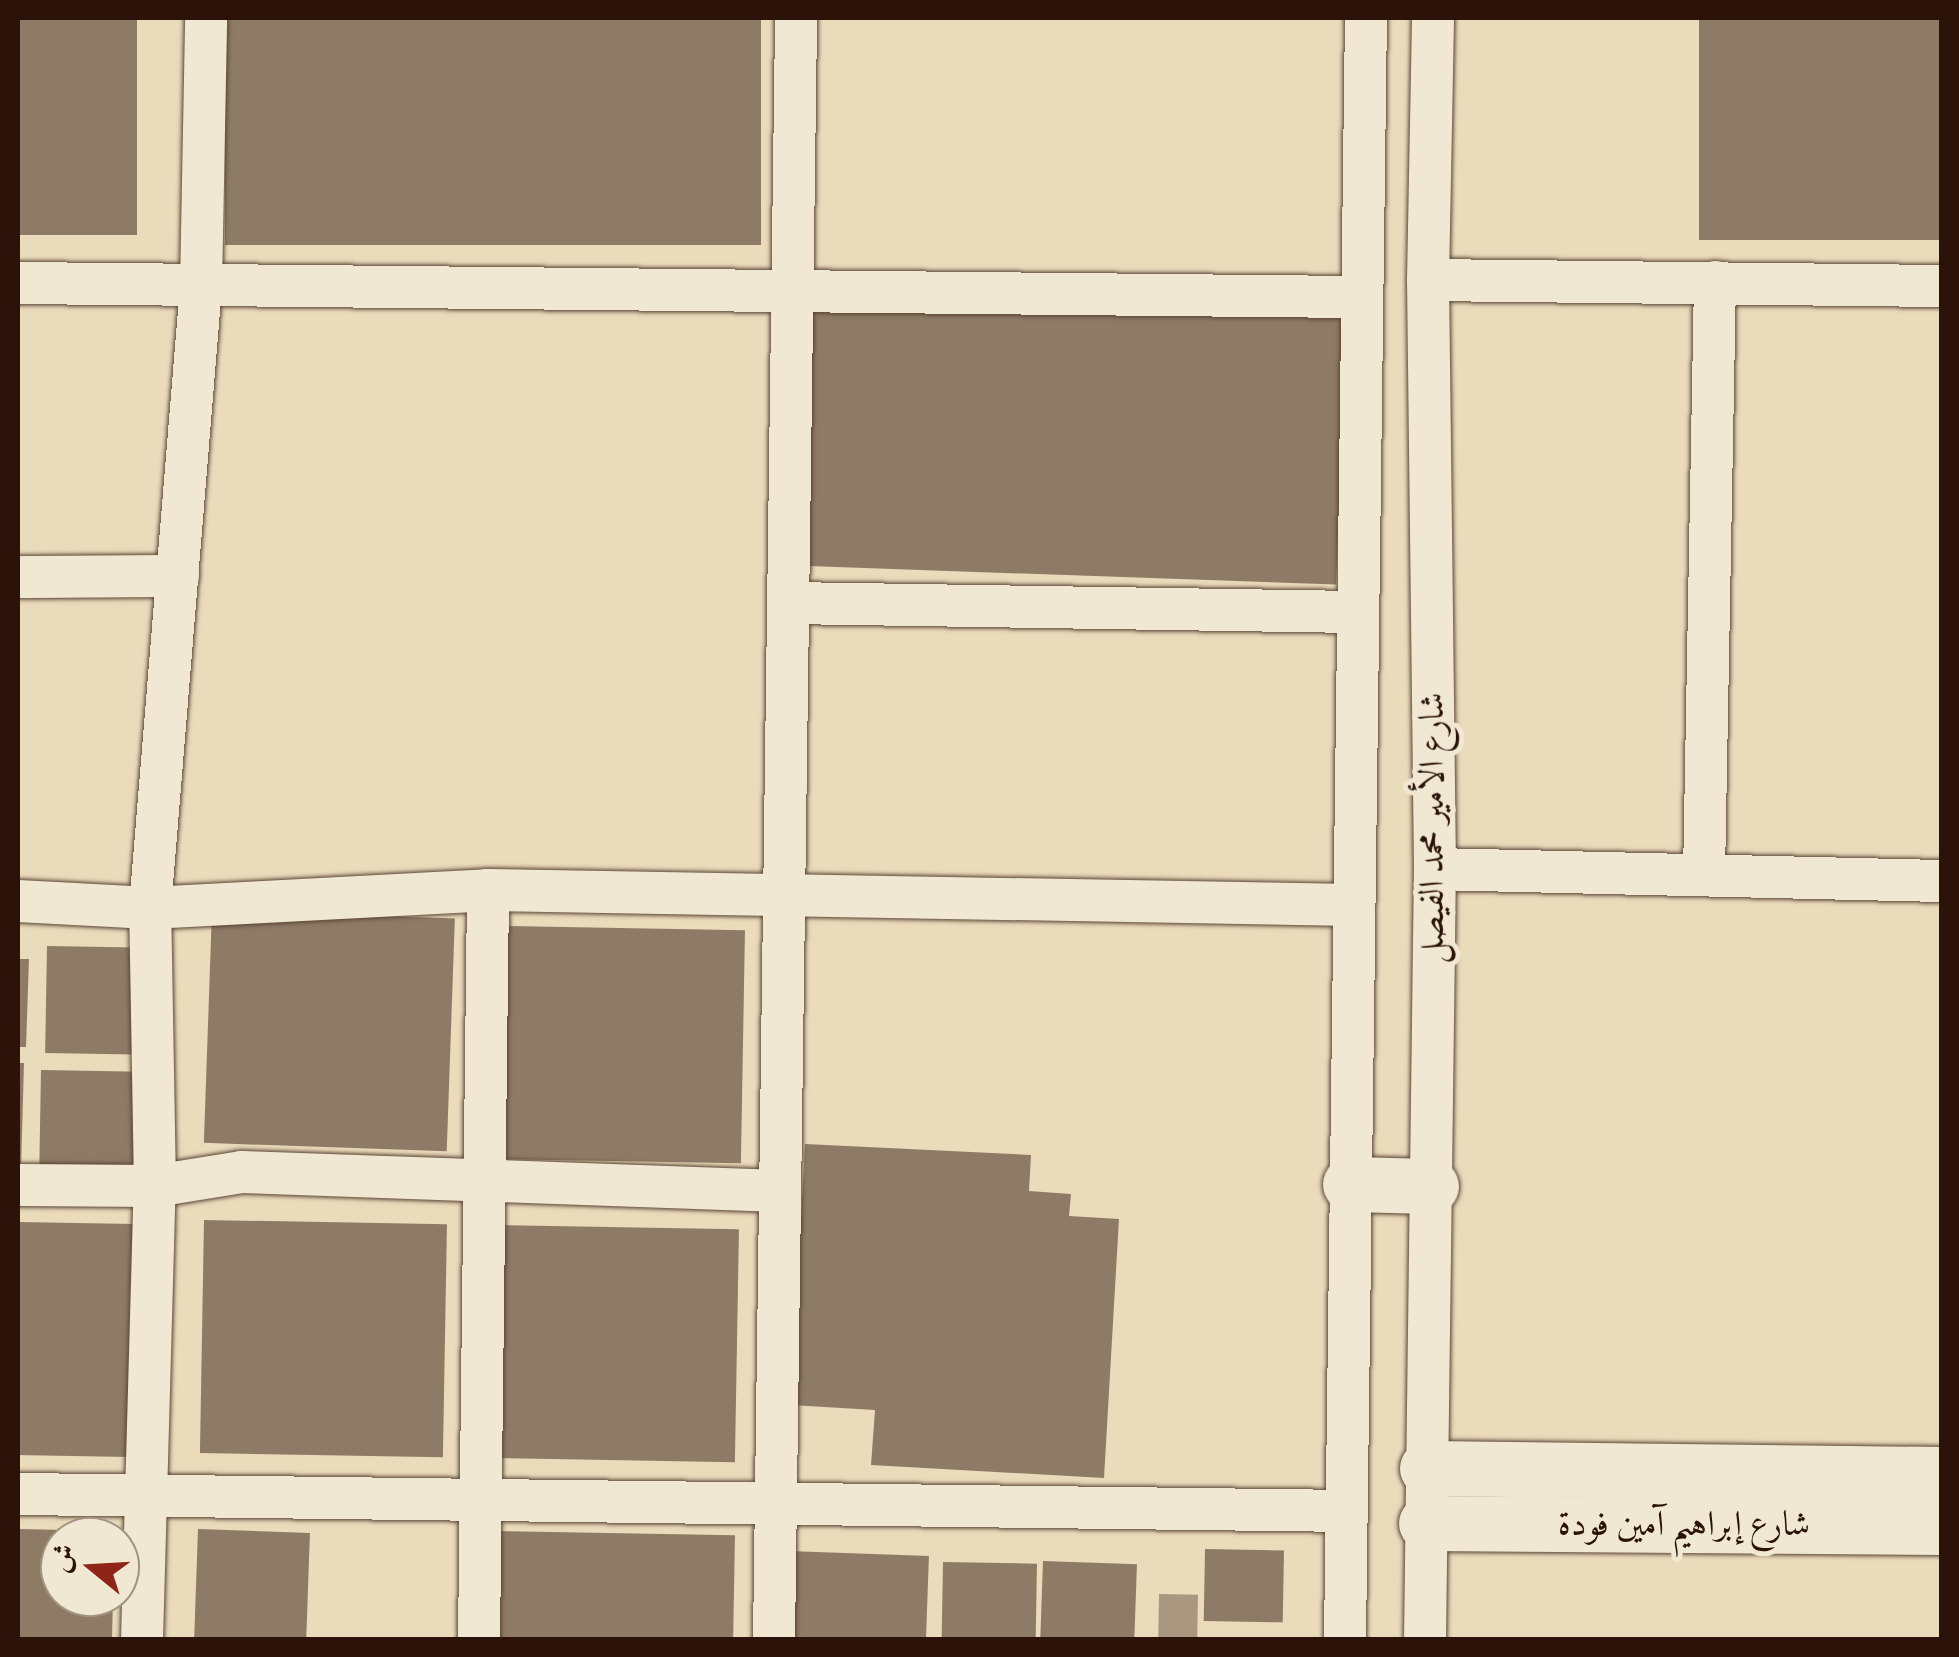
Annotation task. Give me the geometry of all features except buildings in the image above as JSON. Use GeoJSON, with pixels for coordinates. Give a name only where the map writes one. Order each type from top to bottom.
{"type":"FeatureCollection","features":[{"type":"Feature","properties":{"kind":"street"},"geometry":{"type":"LineString","coordinates":[[142,1640],[155,1186],[150,908],[201,286],[206,18]]}},
{"type":"Feature","properties":{"kind":"street"},"geometry":{"type":"LineString","coordinates":[[774,1640],[796,18]]}},
{"type":"Feature","properties":{"kind":"street"},"geometry":{"type":"LineString","coordinates":[[1345,1640],[1366,18]]}},
{"type":"Feature","properties":{"kind":"street","name":"شارع الأمير محمد الفيصل"},"geometry":{"type":"LineString","coordinates":[[1425,1640],[1435,869],[1428,280],[1433,18]]}},
{"type":"Feature","properties":{"kind":"street"},"geometry":{"type":"LineString","coordinates":[[1428,280],[1942,286]]}},
{"type":"Feature","properties":{"kind":"street"},"geometry":{"type":"LineString","coordinates":[[1704,876],[1715,282]]}},
{"type":"Feature","properties":{"kind":"street"},"geometry":{"type":"LineString","coordinates":[[18,283],[1362,296]]}},
{"type":"Feature","properties":{"kind":"street"},"geometry":{"type":"LineString","coordinates":[[18,577],[178,576]]}},
{"type":"Feature","properties":{"kind":"street"},"geometry":{"type":"LineString","coordinates":[[789,604],[1358,612]]}},
{"type":"Feature","properties":{"kind":"street"},"geometry":{"type":"LineString","coordinates":[[1435,869],[1942,881]]}},
{"type":"Feature","properties":{"kind":"street"},"geometry":{"type":"LineString","coordinates":[[18,901],[150,908],[488,890],[1354,905]]}},
{"type":"Feature","properties":{"kind":"street"},"geometry":{"type":"LineString","coordinates":[[479,1640],[488,890]]}},
{"type":"Feature","properties":{"kind":"street"},"geometry":{"type":"LineString","coordinates":[[18,1185],[155,1186],[242,1172],[780,1191]]}},
{"type":"Feature","properties":{"kind":"street"},"geometry":{"type":"LineString","coordinates":[[1350,1184],[1430,1186]]}},
{"type":"Feature","properties":{"kind":"street","name":"شارع إبراهيم آمين فودة"},"geometry":{"type":"LineString","coordinates":[[1427,1468],[1942,1474]]}},
{"type":"Feature","properties":{"kind":"street"},"geometry":{"type":"LineString","coordinates":[[1802,1472],[1802,1526]]}},
{"type":"Feature","properties":{"kind":"street"},"geometry":{"type":"LineString","coordinates":[[18,1494],[1346,1511]]}},
{"type":"Feature","properties":{"kind":"street","name":"شارع إبراهيم آمين فودة"},"geometry":{"type":"LineString","coordinates":[[1426,1523],[1942,1527]]}},
{"type":"Feature","properties":{"kind":"shaded area"},"geometry":{"type":"Polygon","coordinates":[[[1159,1594],[1198,1595],[1197,1640],[1158,1639],[1159,1594]]]}}]}
